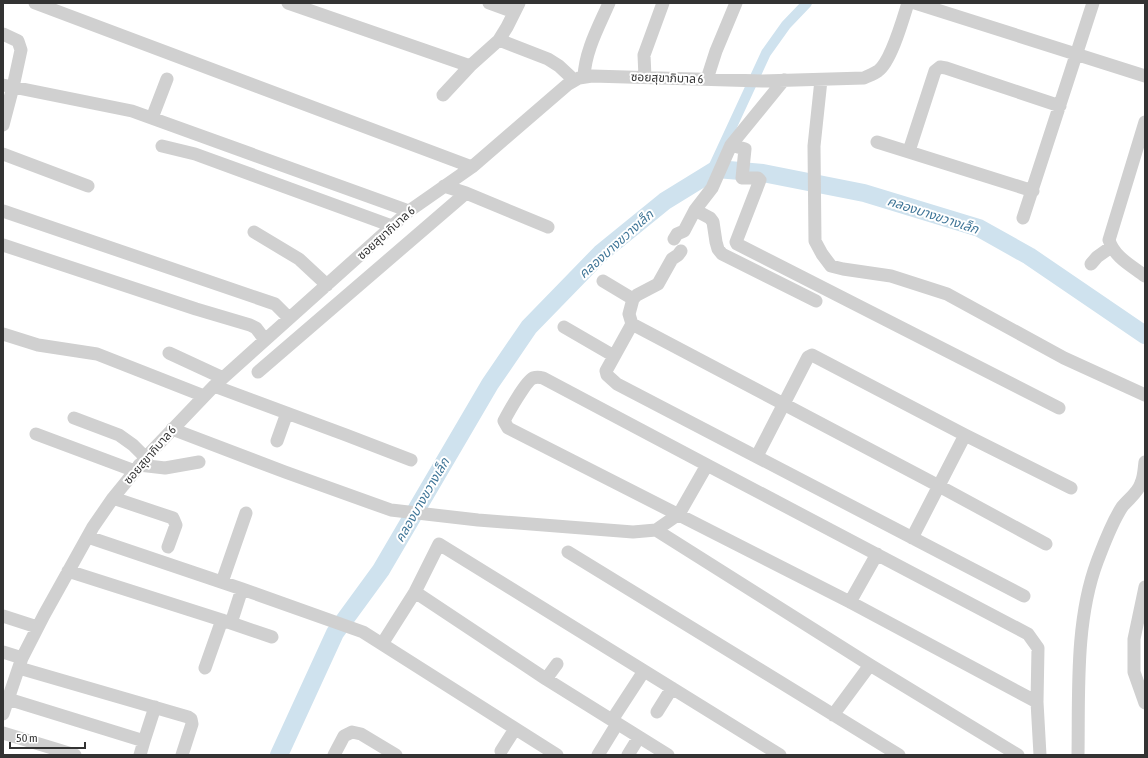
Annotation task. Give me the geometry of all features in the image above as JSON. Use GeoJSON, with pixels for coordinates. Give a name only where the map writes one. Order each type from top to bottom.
{"type":"FeatureCollection","features":[{"type":"Feature","properties":{"kind":"street"},"geometry":{"type":"LineString","coordinates":[[35,3],[472,167]]}},
{"type":"Feature","properties":{"kind":"street"},"geometry":{"type":"LineString","coordinates":[[288,3],[470,66]]}},
{"type":"Feature","properties":{"kind":"street"},"geometry":{"type":"LineString","coordinates":[[443,95],[470,66],[499,40],[516,7],[489,3]]}},
{"type":"Feature","properties":{"kind":"street"},"geometry":{"type":"LineString","coordinates":[[499,40],[548,59],[579,79],[609,3]]}},
{"type":"Feature","properties":{"kind":"street"},"geometry":{"type":"LineString","coordinates":[[645,77],[644,54],[663,3]]}},
{"type":"Feature","properties":{"kind":"street"},"geometry":{"type":"LineString","coordinates":[[707,79],[716,51],[736,3]]}},
{"type":"Feature","properties":{"kind":"street","name":"ซอยสุขาภิบาล 6"},"geometry":{"type":"LineString","coordinates":[[3,714],[21,663],[37,628],[68,571],[113,498],[140,465],[172,429],[218,382],[392,226],[409,211],[472,167],[537,110],[579,79],[645,77],[746,80],[821,80],[864,78],[879,71],[884,64],[895,40],[908,3]]}},
{"type":"Feature","properties":{"kind":"street"},"geometry":{"type":"LineString","coordinates":[[915,3],[1145,76]]}},
{"type":"Feature","properties":{"kind":"street"},"geometry":{"type":"LineString","coordinates":[[1023,218],[1094,3]]}},
{"type":"Feature","properties":{"kind":"street"},"geometry":{"type":"LineString","coordinates":[[3,34],[18,41],[21,50],[8,86],[3,125]]}},
{"type":"Feature","properties":{"kind":"street"},"geometry":{"type":"LineString","coordinates":[[909,151],[935,71],[940,68],[946,68],[1060,106]]}},
{"type":"Feature","properties":{"kind":"street"},"geometry":{"type":"LineString","coordinates":[[152,118],[167,79]]}},
{"type":"Feature","properties":{"kind":"street"},"geometry":{"type":"LineString","coordinates":[[781,80],[731,145],[712,188],[695,210],[658,284],[634,299],[629,314],[632,324],[1046,544]]}},
{"type":"Feature","properties":{"kind":"street"},"geometry":{"type":"LineString","coordinates":[[821,80],[814,146],[815,241],[831,266],[891,276],[947,294],[1064,358],[1145,395]]}},
{"type":"Feature","properties":{"kind":"street"},"geometry":{"type":"LineString","coordinates":[[8,86],[132,111],[409,211]]}},
{"type":"Feature","properties":{"kind":"street"},"geometry":{"type":"LineString","coordinates":[[1145,122],[1109,240],[1111,247],[1116,254],[1145,276]]}},
{"type":"Feature","properties":{"kind":"street"},"geometry":{"type":"LineString","coordinates":[[877,142],[1033,191]]}},
{"type":"Feature","properties":{"kind":"street"},"geometry":{"type":"LineString","coordinates":[[731,145],[745,149],[743,178],[758,178],[760,180],[736,242],[737,244],[1059,408]]}},
{"type":"Feature","properties":{"kind":"street"},"geometry":{"type":"LineString","coordinates":[[162,146],[194,154],[392,226]]}},
{"type":"Feature","properties":{"kind":"street"},"geometry":{"type":"LineString","coordinates":[[3,154],[88,186]]}},
{"type":"Feature","properties":{"kind":"street"},"geometry":{"type":"LineString","coordinates":[[444,186],[466,193],[548,227]]}},
{"type":"Feature","properties":{"kind":"street"},"geometry":{"type":"LineString","coordinates":[[258,372],[466,193]]}},
{"type":"Feature","properties":{"kind":"street"},"geometry":{"type":"LineString","coordinates":[[695,210],[710,218],[713,222],[716,242],[722,254],[816,301]]}},
{"type":"Feature","properties":{"kind":"street"},"geometry":{"type":"LineString","coordinates":[[3,211],[275,304],[290,318]]}},
{"type":"Feature","properties":{"kind":"street"},"geometry":{"type":"LineString","coordinates":[[254,232],[299,259],[327,285]]}},
{"type":"Feature","properties":{"kind":"street"},"geometry":{"type":"LineString","coordinates":[[3,244],[196,309],[250,325],[256,328],[265,340]]}},
{"type":"Feature","properties":{"kind":"street"},"geometry":{"type":"LineString","coordinates":[[1091,264],[1097,257],[1111,247]]}},
{"type":"Feature","properties":{"kind":"street"},"geometry":{"type":"LineString","coordinates":[[603,281],[634,299]]}},
{"type":"Feature","properties":{"kind":"street"},"geometry":{"type":"LineString","coordinates":[[632,324],[606,371],[607,375],[617,384],[758,456],[1024,596]]}},
{"type":"Feature","properties":{"kind":"street"},"geometry":{"type":"LineString","coordinates":[[564,327],[614,356]]}},
{"type":"Feature","properties":{"kind":"street"},"geometry":{"type":"LineString","coordinates":[[3,334],[38,345],[97,354],[204,396]]}},
{"type":"Feature","properties":{"kind":"street"},"geometry":{"type":"LineString","coordinates":[[169,353],[218,382],[287,413],[411,460]]}},
{"type":"Feature","properties":{"kind":"street"},"geometry":{"type":"LineString","coordinates":[[758,456],[808,357],[810,355],[815,355],[965,435],[1071,488]]}},
{"type":"Feature","properties":{"kind":"street"},"geometry":{"type":"LineString","coordinates":[[1037,702],[850,602],[508,428],[504,422],[507,414],[529,381],[535,377],[543,378],[1028,634],[1038,648],[1037,702],[1040,755]]}},
{"type":"Feature","properties":{"kind":"street"},"geometry":{"type":"LineString","coordinates":[[277,441],[287,413]]}},
{"type":"Feature","properties":{"kind":"street"},"geometry":{"type":"LineString","coordinates":[[74,418],[120,435],[133,445],[140,465]]}},
{"type":"Feature","properties":{"kind":"street"},"geometry":{"type":"LineString","coordinates":[[172,429],[285,472],[392,510],[438,517],[633,532],[656,530],[679,514],[706,465]]}},
{"type":"Feature","properties":{"kind":"street"},"geometry":{"type":"LineString","coordinates":[[36,434],[140,465],[165,468],[199,462]]}},
{"type":"Feature","properties":{"kind":"street"},"geometry":{"type":"LineString","coordinates":[[912,538],[965,435]]}},
{"type":"Feature","properties":{"kind":"street"},"geometry":{"type":"LineString","coordinates":[[1078,755],[1083,618],[1096,564],[1110,529],[1123,506],[1143,484],[1145,462]]}},
{"type":"Feature","properties":{"kind":"street"},"geometry":{"type":"LineString","coordinates":[[113,498],[173,518],[176,525],[168,547]]}},
{"type":"Feature","properties":{"kind":"street"},"geometry":{"type":"LineString","coordinates":[[222,582],[246,514]]}},
{"type":"Feature","properties":{"kind":"street"},"geometry":{"type":"LineString","coordinates":[[656,530],[870,665],[1018,755]]}},
{"type":"Feature","properties":{"kind":"street"},"geometry":{"type":"LineString","coordinates":[[88,537],[222,582],[363,632],[515,729],[537,750],[556,755]]}},
{"type":"Feature","properties":{"kind":"street"},"geometry":{"type":"LineString","coordinates":[[382,644],[415,592],[439,544],[672,688],[775,754]]}},
{"type":"Feature","properties":{"kind":"street"},"geometry":{"type":"LineString","coordinates":[[568,552],[899,755]]}},
{"type":"Feature","properties":{"kind":"street"},"geometry":{"type":"LineString","coordinates":[[850,602],[877,554]]}},
{"type":"Feature","properties":{"kind":"street"},"geometry":{"type":"LineString","coordinates":[[68,571],[272,636]]}},
{"type":"Feature","properties":{"kind":"street"},"geometry":{"type":"LineString","coordinates":[[204,668],[242,589]]}},
{"type":"Feature","properties":{"kind":"street"},"geometry":{"type":"LineString","coordinates":[[415,592],[546,679],[668,755]]}},
{"type":"Feature","properties":{"kind":"street"},"geometry":{"type":"LineString","coordinates":[[1144,594],[1134,639],[1145,703]]}},
{"type":"Feature","properties":{"kind":"street"},"geometry":{"type":"LineString","coordinates":[[3,616],[37,628]]}},
{"type":"Feature","properties":{"kind":"street"},"geometry":{"type":"LineString","coordinates":[[3,652],[21,663],[188,717],[191,719],[192,724],[182,755]]}},
{"type":"Feature","properties":{"kind":"street"},"geometry":{"type":"LineString","coordinates":[[546,679],[557,664]]}},
{"type":"Feature","properties":{"kind":"street"},"geometry":{"type":"LineString","coordinates":[[834,715],[870,665]]}},
{"type":"Feature","properties":{"kind":"street"},"geometry":{"type":"LineString","coordinates":[[598,755],[644,671]]}},
{"type":"Feature","properties":{"kind":"street"},"geometry":{"type":"LineString","coordinates":[[657,712],[672,688]]}},
{"type":"Feature","properties":{"kind":"street"},"geometry":{"type":"LineString","coordinates":[[8,699],[144,741]]}},
{"type":"Feature","properties":{"kind":"street"},"geometry":{"type":"LineString","coordinates":[[140,755],[155,707]]}},
{"type":"Feature","properties":{"kind":"street"},"geometry":{"type":"LineString","coordinates":[[501,751],[515,729]]}},
{"type":"Feature","properties":{"kind":"street"},"geometry":{"type":"LineString","coordinates":[[334,755],[344,736],[352,732],[361,734],[396,755]]}},
{"type":"Feature","properties":{"kind":"street"},"geometry":{"type":"LineString","coordinates":[[3,733],[45,751],[75,755]]}},
{"type":"Feature","properties":{"kind":"street"},"geometry":{"type":"LineString","coordinates":[[628,755],[639,737]]}},
{"type":"Feature","properties":{"kind":"waterway"},"geometry":{"type":"LineString","coordinates":[[710,174],[766,53],[786,25],[807,3]]}},
{"type":"Feature","properties":{"kind":"waterway","name":"คลองบางขวางเล็ก"},"geometry":{"type":"LineString","coordinates":[[279,755],[335,633],[381,570],[490,384],[529,327],[601,253],[665,201],[717,169],[763,173],[864,193],[979,228],[1029,256],[1145,335]]}}]}
